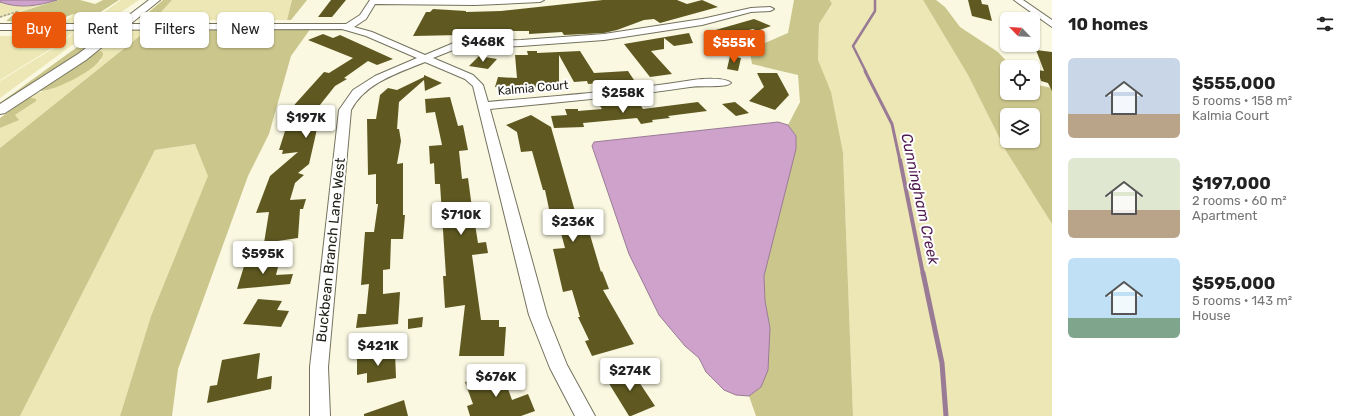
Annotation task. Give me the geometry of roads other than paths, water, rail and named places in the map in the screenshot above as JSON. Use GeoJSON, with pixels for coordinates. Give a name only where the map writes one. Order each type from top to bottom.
{"type":"FeatureCollection","features":[{"type":"Feature","properties":{"kind":"street"},"geometry":{"type":"LineString","coordinates":[[124,12],[142,0]]}},
{"type":"Feature","properties":{"kind":"street"},"geometry":{"type":"LineString","coordinates":[[132,19],[155,0]]}},
{"type":"Feature","properties":{"kind":"street"},"geometry":{"type":"LineString","coordinates":[[348,27],[363,17],[373,1],[475,3],[540,0]]}},
{"type":"Feature","properties":{"kind":"street"},"geometry":{"type":"LineString","coordinates":[[1018,0],[1052,24]]}},
{"type":"Feature","properties":{"kind":"street","name":"Buckbean Branch Lane West"},"geometry":{"type":"LineString","coordinates":[[320,416],[319,367],[345,110],[353,97],[364,87],[379,78],[456,45],[521,43],[604,37],[689,24],[751,10],[770,9]]}},
{"type":"Feature","properties":{"kind":"street"},"geometry":{"type":"LineString","coordinates":[[132,26],[321,25],[348,27],[369,34],[475,80],[484,106],[538,315],[559,368],[585,416]]}},
{"type":"Feature","properties":{"kind":"street"},"geometry":{"type":"LineString","coordinates":[[0,27],[74,26]]}},
{"type":"Feature","properties":{"kind":"street"},"geometry":{"type":"LineString","coordinates":[[0,110],[94,48]]}},
{"type":"Feature","properties":{"kind":"street"},"geometry":{"type":"LineString","coordinates":[[0,100],[58,58]]}},
{"type":"Feature","properties":{"kind":"street","name":"Kalmia Court"},"geometry":{"type":"LineString","coordinates":[[484,106],[650,90],[700,82],[726,83]]}},
{"type":"Feature","properties":{"kind":"waterway","name":"Cunningham Creek"},"geometry":{"type":"LineString","coordinates":[[866,72],[853,46],[875,11],[875,0]]}},
{"type":"Feature","properties":{"kind":"waterway","name":"Cunningham Creek"},"geometry":{"type":"LineString","coordinates":[[865,71],[892,124],[900,161]]}},
{"type":"Feature","properties":{"kind":"waterway","name":"Cunningham Creek"},"geometry":{"type":"LineString","coordinates":[[900,160],[923,274]]}},
{"type":"Feature","properties":{"kind":"waterway","name":"Cunningham Creek"},"geometry":{"type":"LineString","coordinates":[[923,273],[942,363],[946,416]]}}]}
